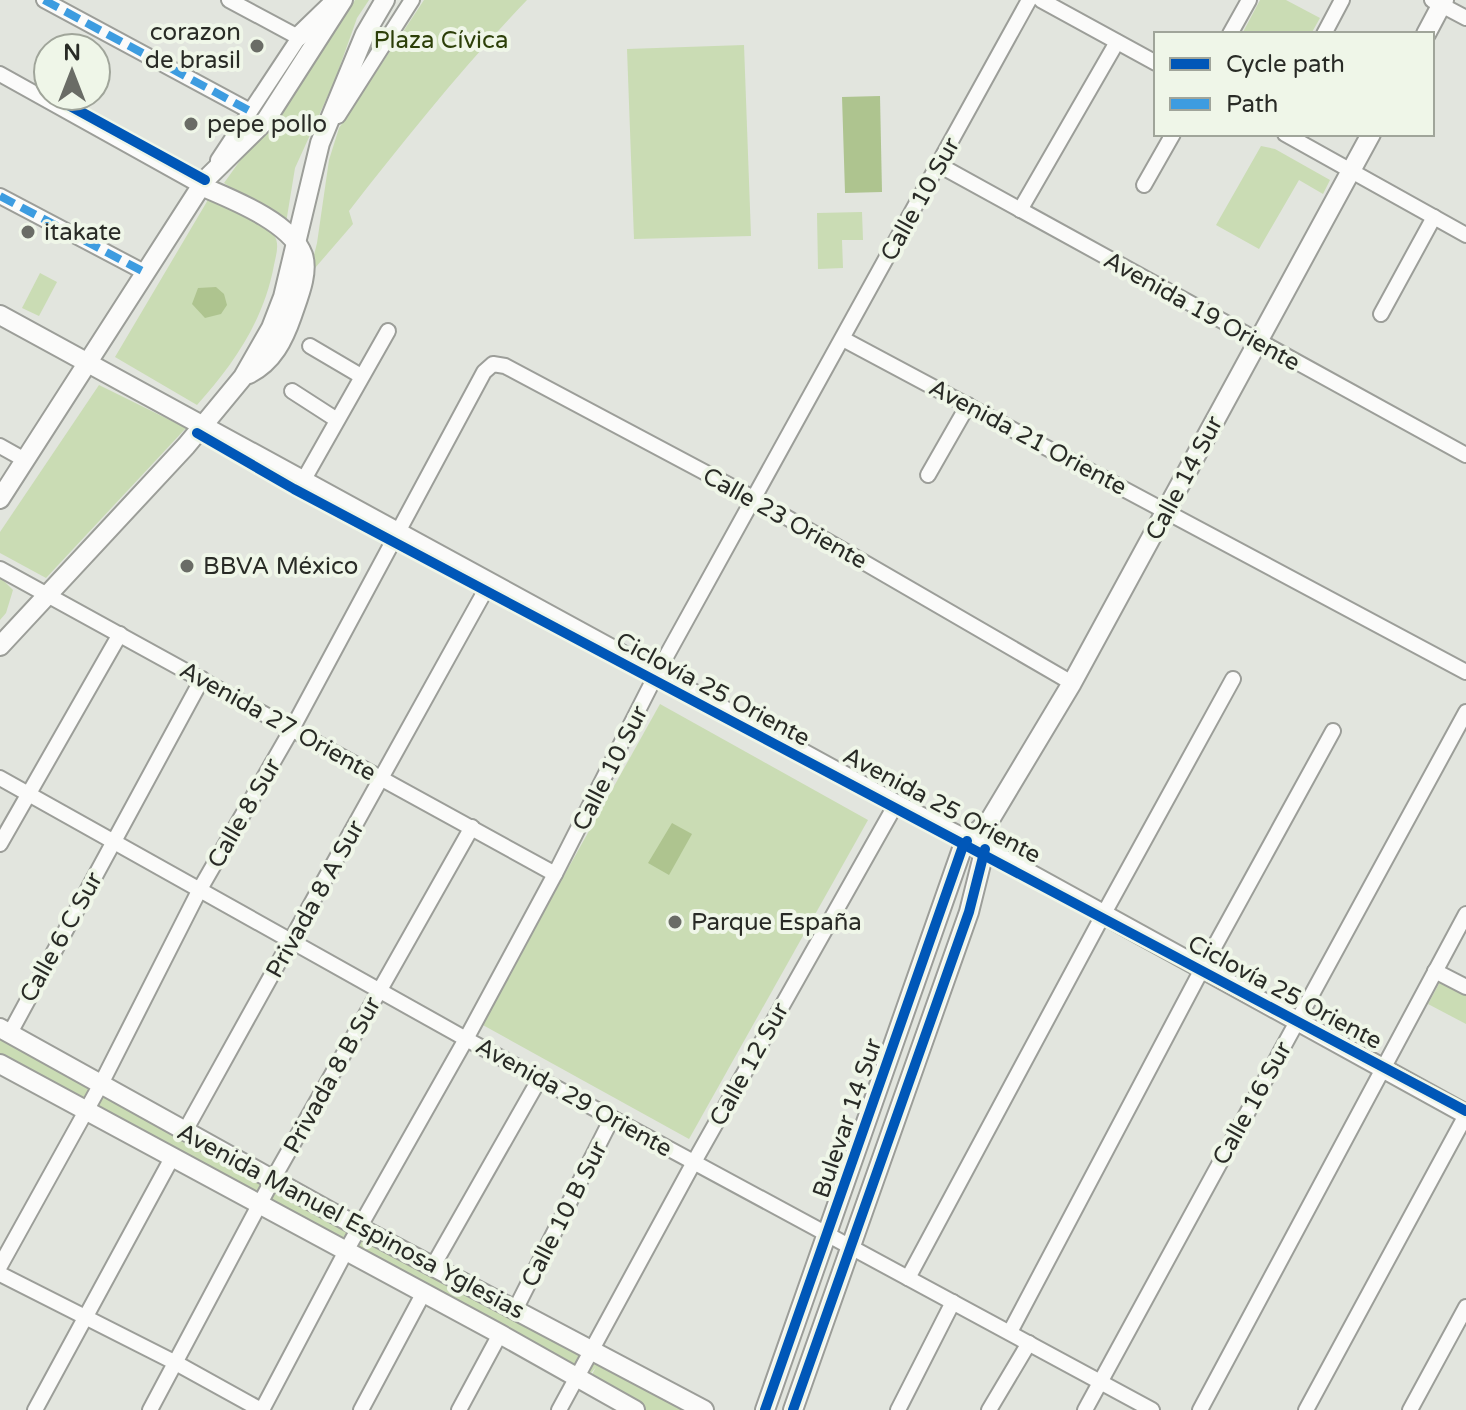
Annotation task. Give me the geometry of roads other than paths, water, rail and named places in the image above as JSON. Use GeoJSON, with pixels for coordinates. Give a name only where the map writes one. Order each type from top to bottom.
{"type":"FeatureCollection","features":[{"type":"Feature","properties":{"kind":"main road"},"geometry":{"type":"LineString","coordinates":[[298,37],[335,0]]}},
{"type":"Feature","properties":{"kind":"main road"},"geometry":{"type":"LineString","coordinates":[[0,499],[203,183],[266,120],[343,0]]}},
{"type":"Feature","properties":{"kind":"main road"},"geometry":{"type":"LineString","coordinates":[[295,244],[320,143],[365,34],[385,0]]}},
{"type":"Feature","properties":{"kind":"main road"},"geometry":{"type":"LineString","coordinates":[[1427,32],[1439,2]]}},
{"type":"Feature","properties":{"kind":"main road","name":"Calle 14 Sur"},"geometry":{"type":"LineString","coordinates":[[967,841],[991,818],[1072,683],[1370,136]]}},
{"type":"Feature","properties":{"kind":"main road"},"geometry":{"type":"LineString","coordinates":[[0,646],[203,426],[243,377],[270,359],[284,339],[299,296],[304,272],[303,254],[277,224],[203,183]]}},
{"type":"Feature","properties":{"kind":"main road","name":"Avenida 25 Oriente"},"geometry":{"type":"LineString","coordinates":[[0,315],[896,804],[985,849],[1466,1114]]}},
{"type":"Feature","properties":{"kind":"main road","name":"Calle 14 Sur"},"geometry":{"type":"LineString","coordinates":[[985,849],[991,818]]}},
{"type":"Feature","properties":{"kind":"main road","name":"Bulevar 14 Sur"},"geometry":{"type":"LineString","coordinates":[[765,1410],[967,841]]}},
{"type":"Feature","properties":{"kind":"main road","name":"Bulevar 14 Sur"},"geometry":{"type":"LineString","coordinates":[[793,1410],[969,912],[985,849]]}},
{"type":"Feature","properties":{"kind":"main road","name":"Avenida Manuel Espinosa Yglesias"},"geometry":{"type":"LineString","coordinates":[[5,1030],[360,1228],[704,1410]]}},
{"type":"Feature","properties":{"kind":"main road","name":"Avenida Manuel Espinosa Yglesias"},"geometry":{"type":"LineString","coordinates":[[0,1064],[635,1410]]}},
{"type":"Feature","properties":{"kind":"street"},"geometry":{"type":"LineString","coordinates":[[44,0],[250,111]]}},
{"type":"Feature","properties":{"kind":"street"},"geometry":{"type":"LineString","coordinates":[[229,0],[298,37]]}},
{"type":"Feature","properties":{"kind":"street"},"geometry":{"type":"LineString","coordinates":[[0,74],[203,183],[324,0]]}},
{"type":"Feature","properties":{"kind":"street"},"geometry":{"type":"LineString","coordinates":[[320,143],[412,0]]}},
{"type":"Feature","properties":{"kind":"street","name":"Calle 10 Sur"},"geometry":{"type":"LineString","coordinates":[[261,1410],[555,874],[657,673],[1029,0]]}},
{"type":"Feature","properties":{"kind":"street"},"geometry":{"type":"LineString","coordinates":[[1041,0],[1154,62]]}},
{"type":"Feature","properties":{"kind":"street"},"geometry":{"type":"LineString","coordinates":[[1231,32],[1249,0]]}},
{"type":"Feature","properties":{"kind":"street"},"geometry":{"type":"LineString","coordinates":[[1325,32],[1342,0]]}},
{"type":"Feature","properties":{"kind":"street"},"geometry":{"type":"LineString","coordinates":[[1439,2],[1466,18]]}},
{"type":"Feature","properties":{"kind":"street"},"geometry":{"type":"LineString","coordinates":[[1020,210],[1117,42]]}},
{"type":"Feature","properties":{"kind":"street"},"geometry":{"type":"LineString","coordinates":[[1144,185],[1172,136]]}},
{"type":"Feature","properties":{"kind":"street"},"geometry":{"type":"LineString","coordinates":[[1289,136],[1466,235]]}},
{"type":"Feature","properties":{"kind":"street","name":"Avenida 19 Oriente"},"geometry":{"type":"LineString","coordinates":[[939,165],[1466,455]]}},
{"type":"Feature","properties":{"kind":"street"},"geometry":{"type":"LineString","coordinates":[[0,196],[146,273]]}},
{"type":"Feature","properties":{"kind":"street"},"geometry":{"type":"LineString","coordinates":[[1381,314],[1434,217]]}},
{"type":"Feature","properties":{"kind":"street"},"geometry":{"type":"LineString","coordinates":[[303,481],[388,331]]}},
{"type":"Feature","properties":{"kind":"street","name":"Avenida 21 Oriente"},"geometry":{"type":"LineString","coordinates":[[843,339],[1466,672]]}},
{"type":"Feature","properties":{"kind":"street"},"geometry":{"type":"LineString","coordinates":[[310,346],[361,376]]}},
{"type":"Feature","properties":{"kind":"street","name":"Calle 23 Oriente"},"geometry":{"type":"LineString","coordinates":[[493,364],[505,366],[753,498],[1072,683]]}},
{"type":"Feature","properties":{"kind":"street","name":"Calle 8 Sur"},"geometry":{"type":"LineString","coordinates":[[0,1266],[101,1084],[200,889],[292,729],[484,372],[493,364]]}},
{"type":"Feature","properties":{"kind":"street"},"geometry":{"type":"LineString","coordinates":[[292,391],[337,420]]}},
{"type":"Feature","properties":{"kind":"street"},"geometry":{"type":"LineString","coordinates":[[928,475],[968,405]]}},
{"type":"Feature","properties":{"kind":"street"},"geometry":{"type":"LineString","coordinates":[[0,446],[25,460]]}},
{"type":"Feature","properties":{"kind":"street","name":"Avenida 27 Oriente"},"geometry":{"type":"LineString","coordinates":[[0,569],[555,874]]}},
{"type":"Feature","properties":{"kind":"street","name":"Privada 8 A Sur"},"geometry":{"type":"LineString","coordinates":[[185,1131],[490,582]]}},
{"type":"Feature","properties":{"kind":"street"},"geometry":{"type":"LineString","coordinates":[[0,844],[120,634]]}},
{"type":"Feature","properties":{"kind":"street","name":"Calle 6 C Sur"},"geometry":{"type":"LineString","coordinates":[[5,1030],[114,842],[202,679]]}},
{"type":"Feature","properties":{"kind":"street"},"geometry":{"type":"LineString","coordinates":[[908,1278],[1233,679]]}},
{"type":"Feature","properties":{"kind":"street","name":"Calle 16 Sur"},"geometry":{"type":"LineString","coordinates":[[1085,1410],[1466,712]]}},
{"type":"Feature","properties":{"kind":"street"},"geometry":{"type":"LineString","coordinates":[[1010,1332],[1333,731]]}},
{"type":"Feature","properties":{"kind":"street","name":"Avenida 29 Oriente"},"geometry":{"type":"LineString","coordinates":[[0,778],[291,943],[1152,1410]]}},
{"type":"Feature","properties":{"kind":"street","name":"Calle 12 Sur"},"geometry":{"type":"LineString","coordinates":[[559,1410],[590,1349],[896,804]]}},
{"type":"Feature","properties":{"kind":"street","name":"Privada 8 B Sur"},"geometry":{"type":"LineString","coordinates":[[150,1410],[273,1179],[472,827]]}},
{"type":"Feature","properties":{"kind":"street"},"geometry":{"type":"LineString","coordinates":[[1200,1410],[1466,914]]}},
{"type":"Feature","properties":{"kind":"street"},"geometry":{"type":"LineString","coordinates":[[1435,971],[1466,987]]}},
{"type":"Feature","properties":{"kind":"street"},"geometry":{"type":"LineString","coordinates":[[433,1266],[540,1078]]}},
{"type":"Feature","properties":{"kind":"street"},"geometry":{"type":"LineString","coordinates":[[1306,1410],[1466,1114]]}},
{"type":"Feature","properties":{"kind":"street","name":"Calle 10 B Sur"},"geometry":{"type":"LineString","coordinates":[[515,1310],[612,1118]]}},
{"type":"Feature","properties":{"kind":"street"},"geometry":{"type":"LineString","coordinates":[[35,1410],[173,1156]]}},
{"type":"Feature","properties":{"kind":"street"},"geometry":{"type":"LineString","coordinates":[[0,1274],[176,1363],[261,1410]]}},
{"type":"Feature","properties":{"kind":"street"},"geometry":{"type":"LineString","coordinates":[[361,1410],[423,1294]]}},
{"type":"Feature","properties":{"kind":"street"},"geometry":{"type":"LineString","coordinates":[[898,1410],[953,1302]]}},
{"type":"Feature","properties":{"kind":"street"},"geometry":{"type":"LineString","coordinates":[[1410,1410],[1466,1307]]}},
{"type":"Feature","properties":{"kind":"street"},"geometry":{"type":"LineString","coordinates":[[459,1410],[500,1334]]}},
{"type":"Feature","properties":{"kind":"street"},"geometry":{"type":"LineString","coordinates":[[989,1410],[1029,1343]]}},
{"type":"Feature","properties":{"kind":"place","name":"corazon de brasil"},"geometry":{"type":"Point","coordinates":[257,46]}},
{"type":"Feature","properties":{"kind":"place","name":"pepe pollo"},"geometry":{"type":"Point","coordinates":[191,124]}},
{"type":"Feature","properties":{"kind":"place","name":"itakate"},"geometry":{"type":"Point","coordinates":[28,232]}},
{"type":"Feature","properties":{"kind":"place","name":"BBVA México"},"geometry":{"type":"Point","coordinates":[187,566]}},
{"type":"Feature","properties":{"kind":"place","name":"Parque España"},"geometry":{"type":"Point","coordinates":[675,922]}},
{"type":"Feature","properties":{"kind":"park label","name":"Plaza Cívica"},"geometry":{"type":"Point","coordinates":[441,40]}}]}
